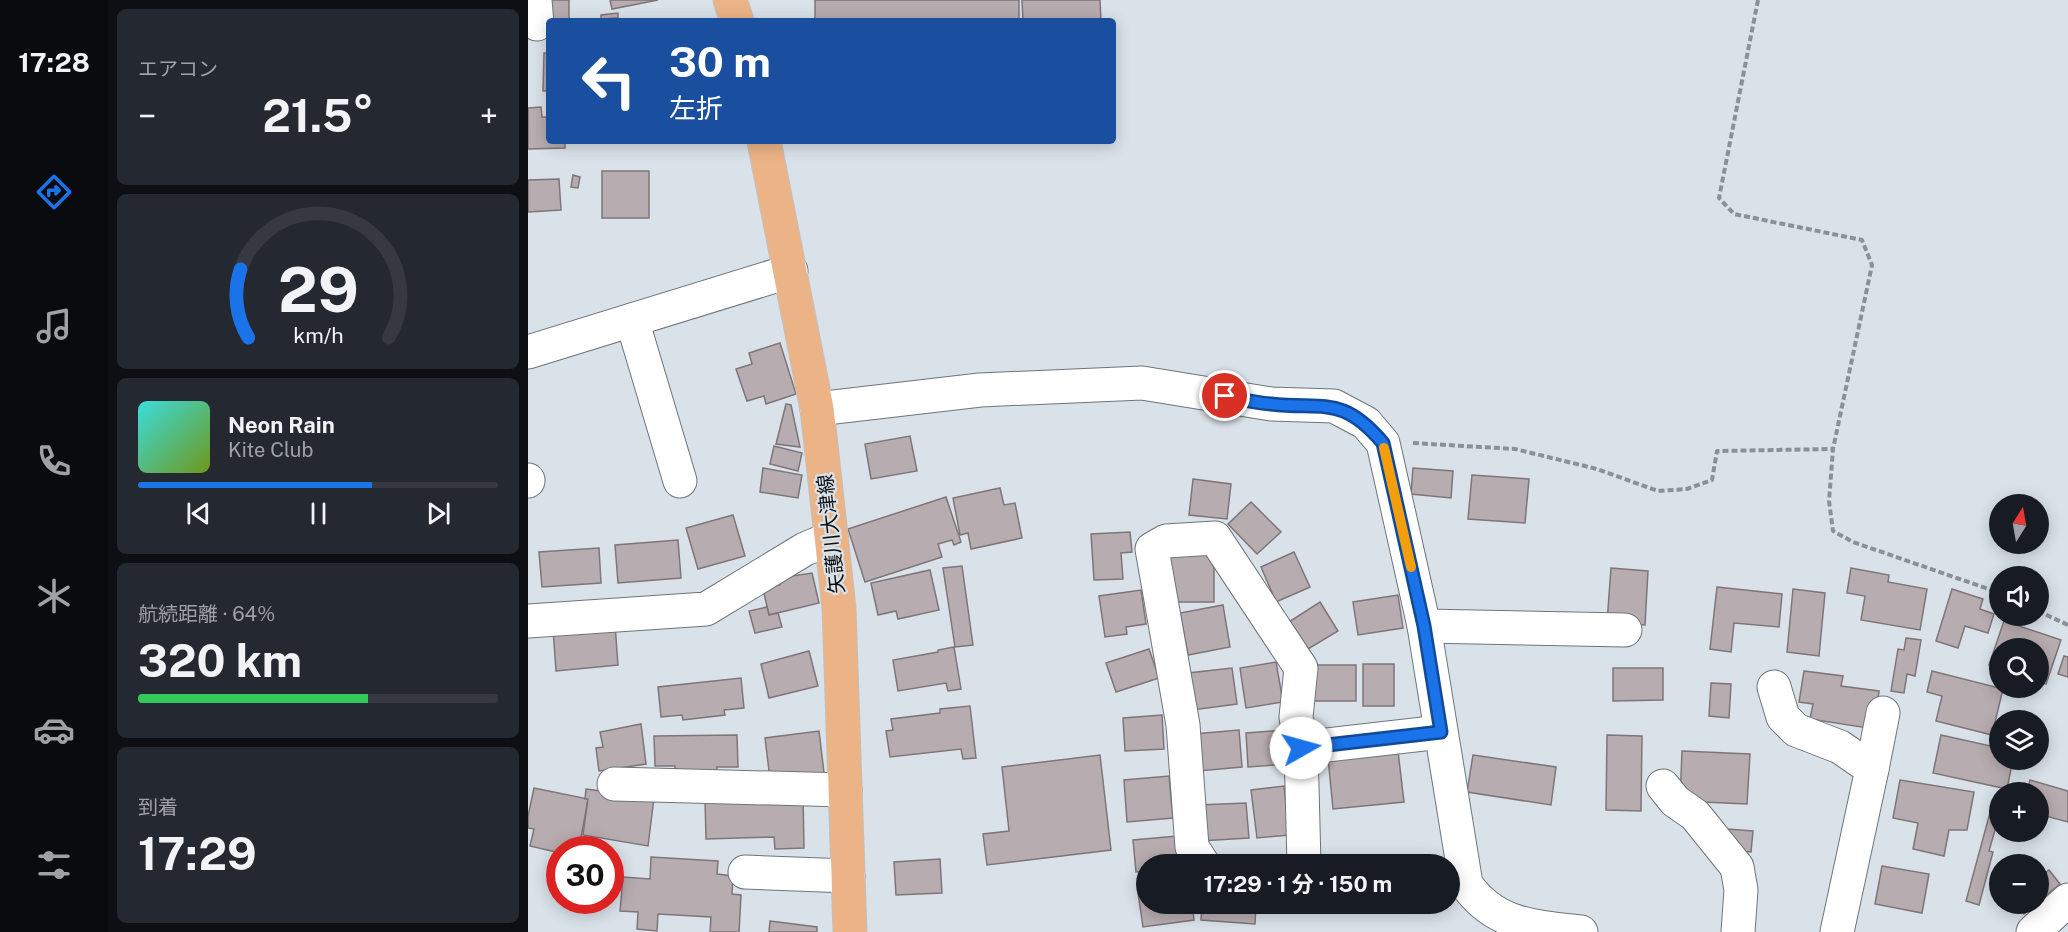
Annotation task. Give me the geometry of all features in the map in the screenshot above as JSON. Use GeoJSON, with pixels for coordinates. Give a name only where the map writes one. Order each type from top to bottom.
{"type":"FeatureCollection","features":[{"type":"Feature","properties":{"kind":"main road"},"geometry":{"type":"LineString","coordinates":[[730,0],[735,18]]}},
{"type":"Feature","properties":{"kind":"main road","name":"矢護川大津線"},"geometry":{"type":"LineString","coordinates":[[765,144],[817,409],[839,608],[849,932]]}},
{"type":"Feature","properties":{"kind":"street"},"geometry":{"type":"LineString","coordinates":[[528,352],[791,271]]}},
{"type":"Feature","properties":{"kind":"street"},"geometry":{"type":"LineString","coordinates":[[632,320],[680,482]]}},
{"type":"Feature","properties":{"kind":"street"},"geometry":{"type":"LineString","coordinates":[[817,409],[980,390],[1142,383],[1271,405],[1334,406],[1366,423],[1383,443],[1424,626],[1466,884],[1479,902],[1503,918],[1545,928],[1581,932]]}},
{"type":"Feature","properties":{"kind":"street"},"geometry":{"type":"LineString","coordinates":[[528,621],[706,609],[805,549],[831,538]]}},
{"type":"Feature","properties":{"kind":"street"},"geometry":{"type":"LineString","coordinates":[[1197,854],[1192,847],[1183,725],[1152,549],[1166,541],[1215,538],[1301,668],[1296,717],[1301,748],[1304,854]]}},
{"type":"Feature","properties":{"kind":"street"},"geometry":{"type":"LineString","coordinates":[[1424,626],[1625,630]]}},
{"type":"Feature","properties":{"kind":"street"},"geometry":{"type":"LineString","coordinates":[[1774,687],[1783,717],[1796,730],[1840,747],[1872,769]]}},
{"type":"Feature","properties":{"kind":"street"},"geometry":{"type":"LineString","coordinates":[[1837,932],[1883,713]]}},
{"type":"Feature","properties":{"kind":"street"},"geometry":{"type":"LineString","coordinates":[[1301,748],[1441,732]]}},
{"type":"Feature","properties":{"kind":"street"},"geometry":{"type":"LineString","coordinates":[[614,784],[845,790]]}},
{"type":"Feature","properties":{"kind":"street"},"geometry":{"type":"LineString","coordinates":[[1663,786],[1675,801],[1695,815],[1737,867],[1741,890],[1738,932]]}},
{"type":"Feature","properties":{"kind":"street"},"geometry":{"type":"LineString","coordinates":[[745,872],[848,876]]}},
{"type":"Feature","properties":{"kind":"street"},"geometry":{"type":"LineString","coordinates":[[2033,932],[2068,900]]}},
{"type":"Feature","properties":{"kind":"path"},"geometry":{"type":"LineString","coordinates":[[1758,0],[1719,198],[1734,214],[1862,240],[1872,265],[1833,449],[1829,501],[1833,531],[1853,542],[1989,589]]}},
{"type":"Feature","properties":{"kind":"path"},"geometry":{"type":"LineString","coordinates":[[1383,443],[1515,449],[1597,469],[1658,491],[1687,489],[1712,480],[1717,451],[1833,449]]}},
{"type":"Feature","properties":{"kind":"path"},"geometry":{"type":"LineString","coordinates":[[2049,616],[2068,625]]}},
{"type":"Feature","properties":{"kind":"building"},"geometry":{"type":"Polygon","coordinates":[[[551,0],[569,0],[569,18],[551,18],[551,0]]]}},
{"type":"Feature","properties":{"kind":"building"},"geometry":{"type":"Polygon","coordinates":[[[610,0],[658,0],[612,9],[610,0]]]}},
{"type":"Feature","properties":{"kind":"building"},"geometry":{"type":"Polygon","coordinates":[[[815,0],[1019,0],[1019,18],[815,18],[815,0]]]}},
{"type":"Feature","properties":{"kind":"building"},"geometry":{"type":"Polygon","coordinates":[[[1022,0],[1100,0],[1101,18],[1023,18],[1022,0]]]}},
{"type":"Feature","properties":{"kind":"building"},"geometry":{"type":"Polygon","coordinates":[[[618,13],[618,18],[601,18],[601,15],[618,13]]]}},
{"type":"Feature","properties":{"kind":"building"},"geometry":{"type":"Polygon","coordinates":[[[544,53],[546,53],[546,91],[543,91],[544,53]]]}},
{"type":"Feature","properties":{"kind":"building"},"geometry":{"type":"Polygon","coordinates":[[[541,107],[542,117],[546,117],[546,144],[565,144],[565,148],[528,149],[528,108],[541,107]]]}},
{"type":"Feature","properties":{"kind":"building"},"geometry":{"type":"Polygon","coordinates":[[[602,171],[649,171],[649,218],[602,218],[602,171]]]}},
{"type":"Feature","properties":{"kind":"building"},"geometry":{"type":"Polygon","coordinates":[[[573,175],[580,177],[578,188],[571,187],[573,175]]]}},
{"type":"Feature","properties":{"kind":"building"},"geometry":{"type":"Polygon","coordinates":[[[559,179],[561,210],[528,212],[528,180],[559,179]]]}},
{"type":"Feature","properties":{"kind":"building"},"geometry":{"type":"Polygon","coordinates":[[[780,343],[796,394],[766,404],[764,396],[747,401],[736,369],[752,364],[749,353],[780,343]]]}},
{"type":"Feature","properties":{"kind":"building"},"geometry":{"type":"Polygon","coordinates":[[[786,404],[791,405],[800,447],[776,444],[786,404]]]}},
{"type":"Feature","properties":{"kind":"building"},"geometry":{"type":"Polygon","coordinates":[[[910,436],[917,471],[871,479],[865,444],[910,436]]]}},
{"type":"Feature","properties":{"kind":"building"},"geometry":{"type":"Polygon","coordinates":[[[774,446],[802,453],[798,471],[770,464],[774,446]]]}},
{"type":"Feature","properties":{"kind":"building"},"geometry":{"type":"Polygon","coordinates":[[[763,468],[802,475],[798,498],[760,492],[763,468]]]}},
{"type":"Feature","properties":{"kind":"building"},"geometry":{"type":"Polygon","coordinates":[[[1413,468],[1453,471],[1451,498],[1411,494],[1413,468]]]}},
{"type":"Feature","properties":{"kind":"building"},"geometry":{"type":"Polygon","coordinates":[[[1472,475],[1529,479],[1525,523],[1468,519],[1472,475]]]}},
{"type":"Feature","properties":{"kind":"building"},"geometry":{"type":"Polygon","coordinates":[[[1193,479],[1231,484],[1227,519],[1189,515],[1193,479]]]}},
{"type":"Feature","properties":{"kind":"building"},"geometry":{"type":"Polygon","coordinates":[[[1000,488],[1004,505],[1015,503],[1022,538],[971,549],[968,533],[960,535],[953,498],[1000,488]]]}},
{"type":"Feature","properties":{"kind":"building"},"geometry":{"type":"Polygon","coordinates":[[[946,497],[961,542],[954,545],[952,540],[938,544],[942,557],[865,582],[848,529],[946,497]]]}},
{"type":"Feature","properties":{"kind":"building"},"geometry":{"type":"Polygon","coordinates":[[[1251,502],[1281,532],[1257,554],[1228,524],[1251,502]]]}},
{"type":"Feature","properties":{"kind":"building"},"geometry":{"type":"Polygon","coordinates":[[[733,515],[745,556],[698,569],[686,528],[733,515]]]}},
{"type":"Feature","properties":{"kind":"building"},"geometry":{"type":"Polygon","coordinates":[[[1130,532],[1132,552],[1121,553],[1123,579],[1094,580],[1091,534],[1130,532]]]}},
{"type":"Feature","properties":{"kind":"building"},"geometry":{"type":"Polygon","coordinates":[[[678,540],[681,578],[618,583],[615,545],[678,540]]]}},
{"type":"Feature","properties":{"kind":"building"},"geometry":{"type":"Polygon","coordinates":[[[599,548],[601,583],[542,587],[539,552],[599,548]]]}},
{"type":"Feature","properties":{"kind":"building"},"geometry":{"type":"Polygon","coordinates":[[[1294,552],[1310,587],[1276,602],[1261,567],[1294,552]]]}},
{"type":"Feature","properties":{"kind":"building"},"geometry":{"type":"Polygon","coordinates":[[[1169,554],[1214,554],[1214,602],[1169,602],[1169,554]]]}},
{"type":"Feature","properties":{"kind":"building"},"geometry":{"type":"Polygon","coordinates":[[[962,566],[973,645],[955,647],[943,568],[962,566]]]}},
{"type":"Feature","properties":{"kind":"building"},"geometry":{"type":"Polygon","coordinates":[[[1611,568],[1648,571],[1645,625],[1607,622],[1611,568]]]}},
{"type":"Feature","properties":{"kind":"building"},"geometry":{"type":"Polygon","coordinates":[[[1851,568],[1889,575],[1888,582],[1927,589],[1920,630],[1861,620],[1865,596],[1847,593],[1851,568]]]}},
{"type":"Feature","properties":{"kind":"building"},"geometry":{"type":"Polygon","coordinates":[[[930,570],[939,610],[898,619],[896,611],[878,615],[871,583],[930,570]]]}},
{"type":"Feature","properties":{"kind":"building"},"geometry":{"type":"Polygon","coordinates":[[[812,573],[819,603],[769,615],[763,589],[780,585],[778,578],[812,573]]]}},
{"type":"Feature","properties":{"kind":"building"},"geometry":{"type":"Polygon","coordinates":[[[1717,587],[1782,594],[1779,627],[1734,623],[1731,652],[1710,649],[1717,587]]]}},
{"type":"Feature","properties":{"kind":"building"},"geometry":{"type":"Polygon","coordinates":[[[1793,589],[1825,593],[1819,656],[1787,652],[1793,589]]]}},
{"type":"Feature","properties":{"kind":"building"},"geometry":{"type":"Polygon","coordinates":[[[1952,589],[1983,599],[1980,609],[1989,612],[1990,626],[1988,633],[1965,626],[1958,648],[1936,641],[1952,589]]]}},
{"type":"Feature","properties":{"kind":"building"},"geometry":{"type":"Polygon","coordinates":[[[1141,590],[1146,624],[1126,627],[1127,634],[1105,637],[1099,596],[1141,590]]]}},
{"type":"Feature","properties":{"kind":"building"},"geometry":{"type":"Polygon","coordinates":[[[1398,595],[1403,628],[1358,635],[1353,602],[1398,595]]]}},
{"type":"Feature","properties":{"kind":"building"},"geometry":{"type":"Polygon","coordinates":[[[1320,602],[1338,631],[1298,655],[1281,627],[1320,602]]]}},
{"type":"Feature","properties":{"kind":"building"},"geometry":{"type":"Polygon","coordinates":[[[1223,605],[1230,647],[1188,655],[1180,613],[1223,605]]]}},
{"type":"Feature","properties":{"kind":"building"},"geometry":{"type":"Polygon","coordinates":[[[767,607],[769,615],[778,613],[782,627],[755,633],[749,611],[767,607]]]}},
{"type":"Feature","properties":{"kind":"building"},"geometry":{"type":"Polygon","coordinates":[[[615,624],[618,665],[556,671],[553,629],[615,624]]]}},
{"type":"Feature","properties":{"kind":"building"},"geometry":{"type":"Polygon","coordinates":[[[2002,626],[2019,626],[2061,640],[2049,675],[2049,638],[1998,638],[2002,626]]]}},
{"type":"Feature","properties":{"kind":"building"},"geometry":{"type":"Polygon","coordinates":[[[1906,638],[1921,640],[1915,676],[1907,674],[1904,693],[1891,691],[1898,649],[1904,650],[1906,638]]]}},
{"type":"Feature","properties":{"kind":"building"},"geometry":{"type":"Polygon","coordinates":[[[954,647],[961,689],[948,691],[946,683],[898,691],[893,660],[954,647]]]}},
{"type":"Feature","properties":{"kind":"building"},"geometry":{"type":"Polygon","coordinates":[[[1149,649],[1159,678],[1116,692],[1106,663],[1149,649]]]}},
{"type":"Feature","properties":{"kind":"building"},"geometry":{"type":"Polygon","coordinates":[[[809,651],[818,686],[769,698],[761,664],[809,651]]]}},
{"type":"Feature","properties":{"kind":"building"},"geometry":{"type":"Polygon","coordinates":[[[2064,656],[2068,657],[2068,677],[2058,674],[2064,656]]]}},
{"type":"Feature","properties":{"kind":"building"},"geometry":{"type":"Polygon","coordinates":[[[1276,662],[1283,702],[1246,708],[1240,668],[1276,662]]]}},
{"type":"Feature","properties":{"kind":"building"},"geometry":{"type":"Polygon","coordinates":[[[1363,664],[1394,664],[1394,706],[1363,706],[1363,664]]]}},
{"type":"Feature","properties":{"kind":"building"},"geometry":{"type":"Polygon","coordinates":[[[1312,665],[1356,665],[1356,701],[1312,701],[1312,665]]]}},
{"type":"Feature","properties":{"kind":"building"},"geometry":{"type":"Polygon","coordinates":[[[1232,668],[1237,704],[1192,710],[1188,673],[1232,668]]]}},
{"type":"Feature","properties":{"kind":"building"},"geometry":{"type":"Polygon","coordinates":[[[1613,668],[1663,668],[1663,700],[1613,701],[1613,668]]]}},
{"type":"Feature","properties":{"kind":"building"},"geometry":{"type":"Polygon","coordinates":[[[1804,671],[1843,676],[1841,686],[1879,691],[1874,729],[1810,719],[1813,704],[1799,702],[1804,671]]]}},
{"type":"Feature","properties":{"kind":"building"},"geometry":{"type":"Polygon","coordinates":[[[1932,671],[1989,685],[1989,698],[2001,698],[1998,710],[1989,710],[1989,734],[1936,721],[1942,696],[1927,692],[1932,671]]]}},
{"type":"Feature","properties":{"kind":"building"},"geometry":{"type":"Polygon","coordinates":[[[741,678],[744,708],[724,710],[725,715],[683,720],[682,715],[661,717],[658,687],[741,678]]]}},
{"type":"Feature","properties":{"kind":"building"},"geometry":{"type":"Polygon","coordinates":[[[1711,683],[1731,684],[1729,718],[1709,716],[1711,683]]]}},
{"type":"Feature","properties":{"kind":"building"},"geometry":{"type":"Polygon","coordinates":[[[970,706],[976,758],[963,759],[961,749],[890,757],[886,731],[893,730],[891,719],[940,713],[940,709],[970,706]]]}},
{"type":"Feature","properties":{"kind":"building"},"geometry":{"type":"Polygon","coordinates":[[[1162,715],[1164,749],[1125,751],[1123,718],[1162,715]]]}},
{"type":"Feature","properties":{"kind":"building"},"geometry":{"type":"Polygon","coordinates":[[[641,724],[646,764],[599,771],[596,748],[603,747],[600,732],[641,724]]]}},
{"type":"Feature","properties":{"kind":"building"},"geometry":{"type":"Polygon","coordinates":[[[1239,730],[1242,767],[1198,771],[1194,734],[1239,730]]]}},
{"type":"Feature","properties":{"kind":"building"},"geometry":{"type":"Polygon","coordinates":[[[1285,730],[1287,764],[1248,767],[1246,733],[1285,730]]]}},
{"type":"Feature","properties":{"kind":"building"},"geometry":{"type":"Polygon","coordinates":[[[819,731],[824,773],[770,779],[765,738],[819,731]]]}},
{"type":"Feature","properties":{"kind":"building"},"geometry":{"type":"Polygon","coordinates":[[[737,735],[738,767],[717,767],[717,771],[675,772],[675,766],[655,766],[654,736],[737,735]]]}},
{"type":"Feature","properties":{"kind":"building"},"geometry":{"type":"Polygon","coordinates":[[[1607,735],[1642,736],[1641,811],[1606,810],[1607,735]]]}},
{"type":"Feature","properties":{"kind":"building"},"geometry":{"type":"Polygon","coordinates":[[[1941,735],[1989,746],[1989,770],[2011,770],[2008,782],[1989,782],[1989,785],[1933,773],[1941,735]]]}},
{"type":"Feature","properties":{"kind":"building"},"geometry":{"type":"Polygon","coordinates":[[[1398,751],[1404,802],[1333,809],[1328,758],[1398,751]]]}},
{"type":"Feature","properties":{"kind":"building"},"geometry":{"type":"Polygon","coordinates":[[[1682,751],[1750,754],[1747,804],[1680,801],[1682,751]]]}},
{"type":"Feature","properties":{"kind":"building"},"geometry":{"type":"Polygon","coordinates":[[[1100,755],[1111,850],[987,865],[983,834],[1009,831],[1002,767],[1100,755]]]}},
{"type":"Feature","properties":{"kind":"building"},"geometry":{"type":"Polygon","coordinates":[[[1473,755],[1556,767],[1551,805],[1467,792],[1473,755]]]}},
{"type":"Feature","properties":{"kind":"building"},"geometry":{"type":"Polygon","coordinates":[[[1169,776],[1173,818],[1127,822],[1124,780],[1169,776]]]}},
{"type":"Feature","properties":{"kind":"building"},"geometry":{"type":"Polygon","coordinates":[[[1900,780],[1974,792],[1967,830],[1949,830],[1944,856],[1913,849],[1918,823],[1893,818],[1900,780]]]}},
{"type":"Feature","properties":{"kind":"building"},"geometry":{"type":"Polygon","coordinates":[[[1284,786],[1289,835],[1257,838],[1251,790],[1284,786]]]}},
{"type":"Feature","properties":{"kind":"building"},"geometry":{"type":"Polygon","coordinates":[[[2049,786],[2068,791],[2068,822],[2049,817],[2049,786]]]}},
{"type":"Feature","properties":{"kind":"building"},"geometry":{"type":"Polygon","coordinates":[[[534,788],[588,799],[581,836],[546,836],[546,850],[530,846],[534,829],[528,828],[534,788]]]}},
{"type":"Feature","properties":{"kind":"building"},"geometry":{"type":"Polygon","coordinates":[[[586,789],[654,798],[648,846],[624,842],[624,836],[583,835],[588,799],[585,799],[586,789]]]}},
{"type":"Feature","properties":{"kind":"building"},"geometry":{"type":"Polygon","coordinates":[[[803,796],[804,848],[775,849],[774,837],[706,839],[705,799],[803,796]]]}},
{"type":"Feature","properties":{"kind":"building"},"geometry":{"type":"Polygon","coordinates":[[[1246,803],[1249,838],[1200,841],[1198,805],[1246,803]]]}},
{"type":"Feature","properties":{"kind":"building"},"geometry":{"type":"Polygon","coordinates":[[[1989,816],[1989,842],[1992,842],[1989,851],[1993,852],[1989,854],[1989,867],[1979,905],[1966,901],[1989,816]]]}},
{"type":"Feature","properties":{"kind":"building"},"geometry":{"type":"Polygon","coordinates":[[[1727,829],[1753,831],[1751,852],[1725,850],[1727,829]]]}},
{"type":"Feature","properties":{"kind":"building"},"geometry":{"type":"Polygon","coordinates":[[[1177,836],[1179,854],[1136,854],[1136,872],[1133,840],[1177,836]]]}},
{"type":"Feature","properties":{"kind":"building"},"geometry":{"type":"Polygon","coordinates":[[[651,857],[718,861],[717,874],[733,876],[732,894],[741,895],[739,932],[710,932],[711,917],[658,914],[657,931],[637,929],[638,912],[624,911],[624,877],[650,879],[651,857]]]}},
{"type":"Feature","properties":{"kind":"building"},"geometry":{"type":"Polygon","coordinates":[[[940,859],[942,893],[896,895],[894,862],[940,859]]]}},
{"type":"Feature","properties":{"kind":"building"},"geometry":{"type":"Polygon","coordinates":[[[1882,866],[1929,874],[1922,913],[1875,904],[1882,866]]]}},
{"type":"Feature","properties":{"kind":"building"},"geometry":{"type":"Polygon","coordinates":[[[2049,870],[2060,884],[2049,893],[2049,870]]]}},
{"type":"Feature","properties":{"kind":"building"},"geometry":{"type":"Polygon","coordinates":[[[1141,914],[1193,914],[1194,920],[1143,927],[1141,914]]]}},
{"type":"Feature","properties":{"kind":"building"},"geometry":{"type":"Polygon","coordinates":[[[1201,914],[1255,914],[1255,924],[1201,920],[1201,914]]]}},
{"type":"Feature","properties":{"kind":"building"},"geometry":{"type":"Polygon","coordinates":[[[770,921],[817,927],[817,932],[769,932],[770,921]]]}},
{"type":"Feature","properties":{"kind":"slow traffic"},"geometry":{"type":"LineString","coordinates":[[1384,448],[1411,567]]}},
{"type":"Feature","properties":{"kind":"route"},"geometry":{"type":"LineString","coordinates":[[1225,396],[1271,405],[1334,406],[1366,423],[1375,433],[1383,443],[1424,626],[1441,732],[1301,748]]}}]}
